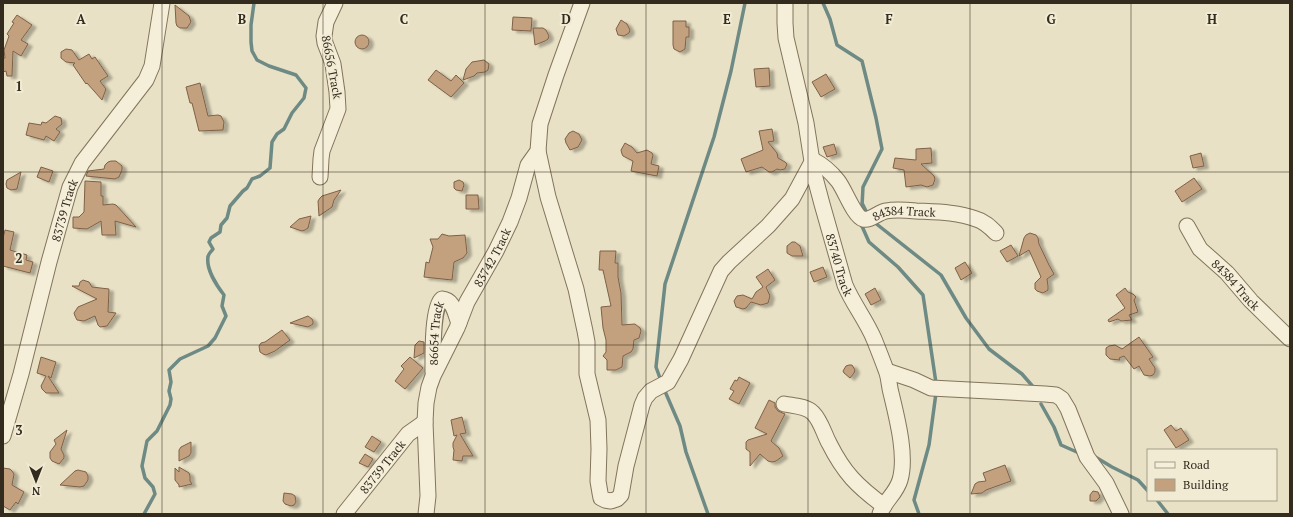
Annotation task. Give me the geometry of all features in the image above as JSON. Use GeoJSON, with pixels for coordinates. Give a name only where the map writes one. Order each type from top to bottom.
{"type":"FeatureCollection","features":[{"type":"Feature","properties":{"kind":"street","name":"83739 Track"},"geometry":{"type":"LineString","coordinates":[[3,436],[22,374],[70,186],[82,164],[146,80],[152,66],[162,3]]}},
{"type":"Feature","properties":{"kind":"street","name":"86656 Track"},"geometry":{"type":"LineString","coordinates":[[320,178],[320,159],[322,151],[331,132],[338,109],[333,64],[324,36],[326,22],[335,3]]}},
{"type":"Feature","properties":{"kind":"street","name":"83742 Track"},"geometry":{"type":"LineString","coordinates":[[426,514],[428,496],[425,422],[426,403],[433,376],[459,323],[467,302],[496,251],[510,222],[528,165],[538,151],[542,117],[582,3]]}},
{"type":"Feature","properties":{"kind":"street","name":"83740 Track"},"geometry":{"type":"LineString","coordinates":[[785,3],[786,38],[806,123],[814,174],[822,204],[845,285],[873,338],[887,371],[898,419],[902,466],[900,479],[897,488],[882,510]]}},
{"type":"Feature","properties":{"kind":"street"},"geometry":{"type":"LineString","coordinates":[[538,151],[548,197],[576,289],[587,342],[587,374],[598,420],[598,481],[601,498],[612,501],[621,495],[626,466],[645,398],[651,392],[668,382],[681,359],[721,271],[768,226],[792,199],[813,160]]}},
{"type":"Feature","properties":{"kind":"street","name":"84384 Track"},"geometry":{"type":"LineString","coordinates":[[813,160],[828,170],[845,191],[857,215],[862,218],[866,219],[885,211],[894,210],[946,212],[977,219],[996,233]]}},
{"type":"Feature","properties":{"kind":"street","name":"84384 Track"},"geometry":{"type":"LineString","coordinates":[[1187,226],[1200,249],[1227,273],[1251,301],[1290,339]]}},
{"type":"Feature","properties":{"kind":"street","name":"86654 Track"},"geometry":{"type":"LineString","coordinates":[[433,376],[434,330],[436,307],[438,302],[442,299],[449,302],[453,306],[459,323]]}},
{"type":"Feature","properties":{"kind":"street"},"geometry":{"type":"LineString","coordinates":[[887,371],[932,388],[1056,395],[1062,399],[1068,409],[1087,457],[1106,483],[1121,514]]}},
{"type":"Feature","properties":{"kind":"street"},"geometry":{"type":"LineString","coordinates":[[784,404],[800,407],[812,412],[817,417],[840,464],[882,510]]}},
{"type":"Feature","properties":{"kind":"street","name":"83739 Track"},"geometry":{"type":"LineString","coordinates":[[344,514],[408,434],[425,422]]}},
{"type":"Feature","properties":{"kind":"building"},"geometry":{"type":"Polygon","coordinates":[[[175,5],[189,16],[191,22],[187,28],[180,28],[177,26],[175,5]]]}},
{"type":"Feature","properties":{"kind":"building"},"geometry":{"type":"Polygon","coordinates":[[[17,15],[32,25],[21,40],[28,44],[21,56],[13,51],[12,76],[7,76],[6,71],[3,72],[3,58],[5,58],[4,50],[9,36],[7,34],[17,15]]]}},
{"type":"Feature","properties":{"kind":"building"},"geometry":{"type":"Polygon","coordinates":[[[513,17],[532,18],[531,31],[512,30],[513,17]]]}},
{"type":"Feature","properties":{"kind":"building"},"geometry":{"type":"Polygon","coordinates":[[[621,20],[627,24],[630,30],[629,33],[624,36],[618,35],[616,29],[621,20]]]}},
{"type":"Feature","properties":{"kind":"building"},"geometry":{"type":"Polygon","coordinates":[[[673,21],[686,21],[686,27],[689,27],[689,37],[686,37],[685,49],[680,52],[674,49],[673,45],[673,21]]]}},
{"type":"Feature","properties":{"kind":"building"},"geometry":{"type":"Polygon","coordinates":[[[533,28],[543,28],[546,30],[549,36],[548,39],[535,45],[533,28]]]}},
{"type":"Feature","properties":{"kind":"building"},"geometry":{"type":"Polygon","coordinates":[[[362,35],[367,37],[369,42],[367,47],[362,49],[357,47],[355,42],[357,37],[362,35]]]}},
{"type":"Feature","properties":{"kind":"building"},"geometry":{"type":"Polygon","coordinates":[[[66,49],[72,50],[79,60],[89,54],[92,59],[95,57],[108,76],[100,81],[106,89],[102,100],[87,83],[86,84],[73,65],[75,63],[66,62],[61,58],[61,52],[66,49]]]}},
{"type":"Feature","properties":{"kind":"building"},"geometry":{"type":"Polygon","coordinates":[[[484,60],[489,64],[488,70],[477,73],[474,76],[463,80],[466,69],[472,62],[484,60]]]}},
{"type":"Feature","properties":{"kind":"building"},"geometry":{"type":"Polygon","coordinates":[[[769,68],[770,86],[756,87],[754,69],[769,68]]]}},
{"type":"Feature","properties":{"kind":"building"},"geometry":{"type":"Polygon","coordinates":[[[436,70],[451,81],[456,75],[464,83],[451,97],[428,80],[436,70]]]}},
{"type":"Feature","properties":{"kind":"building"},"geometry":{"type":"Polygon","coordinates":[[[826,74],[835,89],[821,97],[812,82],[826,74]]]}},
{"type":"Feature","properties":{"kind":"building"},"geometry":{"type":"Polygon","coordinates":[[[200,83],[208,116],[221,116],[224,122],[223,130],[199,131],[192,103],[190,103],[186,87],[200,83]]]}},
{"type":"Feature","properties":{"kind":"building"},"geometry":{"type":"Polygon","coordinates":[[[55,116],[61,118],[62,124],[56,129],[60,132],[54,141],[46,136],[44,140],[26,135],[29,123],[41,125],[42,122],[46,123],[55,116]]]}},
{"type":"Feature","properties":{"kind":"building"},"geometry":{"type":"Polygon","coordinates":[[[772,129],[774,141],[768,142],[777,153],[778,158],[787,164],[785,169],[777,169],[769,172],[762,167],[746,172],[741,159],[763,150],[759,131],[772,129]]]}},
{"type":"Feature","properties":{"kind":"building"},"geometry":{"type":"Polygon","coordinates":[[[573,131],[579,134],[582,140],[578,147],[570,150],[565,139],[569,133],[573,131]]]}},
{"type":"Feature","properties":{"kind":"building"},"geometry":{"type":"Polygon","coordinates":[[[625,143],[632,147],[637,153],[647,150],[652,153],[651,164],[659,166],[657,176],[631,171],[633,161],[623,156],[621,150],[625,143]]]}},
{"type":"Feature","properties":{"kind":"building"},"geometry":{"type":"Polygon","coordinates":[[[834,144],[837,154],[827,157],[823,147],[834,144]]]}},
{"type":"Feature","properties":{"kind":"building"},"geometry":{"type":"Polygon","coordinates":[[[931,148],[932,163],[921,164],[934,176],[935,179],[933,185],[927,187],[921,185],[906,187],[904,170],[893,168],[895,158],[916,160],[916,149],[931,148]]]}},
{"type":"Feature","properties":{"kind":"building"},"geometry":{"type":"Polygon","coordinates":[[[1201,153],[1204,166],[1193,168],[1190,156],[1201,153]]]}},
{"type":"Feature","properties":{"kind":"building"},"geometry":{"type":"Polygon","coordinates":[[[111,161],[116,161],[122,166],[119,177],[115,179],[86,176],[88,171],[104,169],[105,165],[111,161]]]}},
{"type":"Feature","properties":{"kind":"building"},"geometry":{"type":"Polygon","coordinates":[[[41,167],[53,171],[49,182],[37,177],[41,167]]]}},
{"type":"Feature","properties":{"kind":"building"},"geometry":{"type":"Polygon","coordinates":[[[21,172],[17,189],[11,190],[7,188],[7,180],[21,172]]]}},
{"type":"Feature","properties":{"kind":"building"},"geometry":{"type":"Polygon","coordinates":[[[1194,178],[1202,189],[1182,202],[1175,191],[1194,178]]]}},
{"type":"Feature","properties":{"kind":"building"},"geometry":{"type":"Polygon","coordinates":[[[459,180],[463,182],[464,185],[462,191],[454,188],[454,182],[459,180]]]}},
{"type":"Feature","properties":{"kind":"building"},"geometry":{"type":"Polygon","coordinates":[[[85,181],[101,182],[101,196],[103,196],[103,205],[116,205],[136,227],[115,221],[116,235],[102,235],[101,221],[87,229],[73,228],[73,217],[79,217],[84,212],[85,181]]]}},
{"type":"Feature","properties":{"kind":"building"},"geometry":{"type":"Polygon","coordinates":[[[341,190],[334,200],[332,207],[319,216],[318,201],[320,198],[341,190]]]}},
{"type":"Feature","properties":{"kind":"building"},"geometry":{"type":"Polygon","coordinates":[[[466,195],[478,195],[479,209],[466,209],[466,195]]]}},
{"type":"Feature","properties":{"kind":"building"},"geometry":{"type":"Polygon","coordinates":[[[311,216],[308,228],[305,230],[302,231],[290,227],[299,219],[311,216]]]}},
{"type":"Feature","properties":{"kind":"building"},"geometry":{"type":"Polygon","coordinates":[[[5,230],[14,232],[10,250],[27,255],[26,260],[33,262],[30,273],[3,266],[3,238],[5,230]]]}},
{"type":"Feature","properties":{"kind":"building"},"geometry":{"type":"Polygon","coordinates":[[[1030,233],[1036,235],[1038,238],[1039,244],[1054,274],[1047,279],[1048,290],[1043,293],[1035,289],[1035,283],[1041,277],[1029,250],[1019,256],[1024,238],[1030,233]]]}},
{"type":"Feature","properties":{"kind":"building"},"geometry":{"type":"Polygon","coordinates":[[[442,234],[449,236],[465,235],[467,253],[463,258],[454,262],[452,280],[424,277],[426,262],[429,263],[433,247],[430,239],[438,239],[442,234]]]}},
{"type":"Feature","properties":{"kind":"building"},"geometry":{"type":"Polygon","coordinates":[[[792,242],[795,242],[800,246],[803,256],[792,256],[787,253],[787,246],[792,242]]]}},
{"type":"Feature","properties":{"kind":"building"},"geometry":{"type":"Polygon","coordinates":[[[1011,245],[1018,256],[1007,262],[1000,251],[1011,245]]]}},
{"type":"Feature","properties":{"kind":"building"},"geometry":{"type":"Polygon","coordinates":[[[600,251],[616,251],[615,263],[618,263],[622,325],[635,324],[641,331],[639,338],[634,340],[633,349],[631,352],[623,356],[622,367],[616,370],[607,370],[607,360],[603,356],[606,352],[606,340],[601,307],[611,306],[603,270],[599,270],[600,251]]]}},
{"type":"Feature","properties":{"kind":"building"},"geometry":{"type":"Polygon","coordinates":[[[965,262],[972,273],[961,280],[955,268],[965,262]]]}},
{"type":"Feature","properties":{"kind":"building"},"geometry":{"type":"Polygon","coordinates":[[[823,267],[827,277],[814,282],[810,272],[823,267]]]}},
{"type":"Feature","properties":{"kind":"building"},"geometry":{"type":"Polygon","coordinates":[[[768,269],[775,280],[766,287],[770,296],[768,303],[761,305],[751,302],[746,308],[743,309],[736,307],[734,301],[737,296],[743,295],[752,299],[756,292],[763,287],[756,277],[768,269]]]}},
{"type":"Feature","properties":{"kind":"building"},"geometry":{"type":"Polygon","coordinates":[[[83,280],[89,282],[92,287],[109,289],[108,312],[116,313],[107,326],[100,327],[95,316],[84,321],[77,320],[74,313],[78,307],[97,299],[72,286],[79,286],[80,282],[83,280]]]}},
{"type":"Feature","properties":{"kind":"building"},"geometry":{"type":"Polygon","coordinates":[[[875,288],[881,300],[871,305],[865,294],[875,288]]]}},
{"type":"Feature","properties":{"kind":"building"},"geometry":{"type":"Polygon","coordinates":[[[1125,288],[1136,297],[1134,300],[1138,312],[1129,315],[1132,320],[1121,321],[1118,319],[1109,322],[1108,320],[1125,308],[1116,295],[1125,288]]]}},
{"type":"Feature","properties":{"kind":"building"},"geometry":{"type":"Polygon","coordinates":[[[308,316],[312,319],[313,324],[308,327],[290,323],[308,316]]]}},
{"type":"Feature","properties":{"kind":"building"},"geometry":{"type":"Polygon","coordinates":[[[282,330],[290,340],[275,351],[266,355],[260,352],[259,346],[261,343],[265,342],[282,330]]]}},
{"type":"Feature","properties":{"kind":"building"},"geometry":{"type":"Polygon","coordinates":[[[1139,337],[1153,357],[1149,359],[1155,368],[1155,372],[1150,376],[1144,375],[1139,366],[1134,369],[1124,356],[1119,358],[1120,360],[1110,359],[1106,355],[1106,348],[1109,346],[1115,345],[1122,349],[1139,337]]]}},
{"type":"Feature","properties":{"kind":"building"},"geometry":{"type":"Polygon","coordinates":[[[419,341],[424,342],[424,353],[414,358],[415,345],[419,341]]]}},
{"type":"Feature","properties":{"kind":"building"},"geometry":{"type":"Polygon","coordinates":[[[41,357],[56,362],[51,378],[48,376],[59,393],[46,393],[42,389],[41,386],[46,376],[37,373],[41,357]]]}},
{"type":"Feature","properties":{"kind":"building"},"geometry":{"type":"Polygon","coordinates":[[[410,357],[423,368],[405,389],[395,381],[404,369],[401,366],[410,357]]]}},
{"type":"Feature","properties":{"kind":"building"},"geometry":{"type":"Polygon","coordinates":[[[852,365],[855,370],[850,378],[843,371],[846,366],[852,365]]]}},
{"type":"Feature","properties":{"kind":"building"},"geometry":{"type":"Polygon","coordinates":[[[739,377],[750,383],[739,404],[729,399],[734,391],[730,389],[735,380],[737,381],[739,377]]]}},
{"type":"Feature","properties":{"kind":"building"},"geometry":{"type":"Polygon","coordinates":[[[769,400],[775,403],[775,407],[778,411],[785,414],[771,441],[779,448],[783,456],[772,462],[768,461],[760,454],[750,466],[750,452],[746,449],[746,442],[767,434],[755,428],[769,400]]]}},
{"type":"Feature","properties":{"kind":"building"},"geometry":{"type":"Polygon","coordinates":[[[462,417],[466,433],[460,434],[473,456],[463,456],[462,461],[453,460],[453,443],[457,435],[454,436],[451,420],[462,417]]]}},
{"type":"Feature","properties":{"kind":"building"},"geometry":{"type":"Polygon","coordinates":[[[1171,425],[1176,431],[1181,428],[1189,440],[1176,448],[1164,430],[1171,425]]]}},
{"type":"Feature","properties":{"kind":"building"},"geometry":{"type":"Polygon","coordinates":[[[67,430],[61,449],[64,458],[59,464],[52,461],[50,458],[50,452],[56,444],[54,440],[67,430]]]}},
{"type":"Feature","properties":{"kind":"building"},"geometry":{"type":"Polygon","coordinates":[[[372,436],[381,442],[374,452],[365,447],[372,436]]]}},
{"type":"Feature","properties":{"kind":"building"},"geometry":{"type":"Polygon","coordinates":[[[191,442],[191,453],[189,456],[179,461],[179,450],[181,447],[191,442]]]}},
{"type":"Feature","properties":{"kind":"building"},"geometry":{"type":"Polygon","coordinates":[[[365,454],[373,459],[368,467],[359,463],[365,454]]]}},
{"type":"Feature","properties":{"kind":"building"},"geometry":{"type":"Polygon","coordinates":[[[1005,465],[1011,481],[986,490],[982,493],[971,494],[975,484],[986,481],[983,473],[1005,465]]]}},
{"type":"Feature","properties":{"kind":"building"},"geometry":{"type":"Polygon","coordinates":[[[179,467],[189,473],[192,484],[179,487],[175,480],[175,468],[179,472],[179,467]]]}},
{"type":"Feature","properties":{"kind":"building"},"geometry":{"type":"Polygon","coordinates":[[[3,468],[10,469],[12,471],[14,474],[12,485],[24,492],[18,504],[16,502],[10,510],[3,506],[3,468]]]}},
{"type":"Feature","properties":{"kind":"building"},"geometry":{"type":"Polygon","coordinates":[[[78,470],[86,472],[88,476],[88,480],[84,486],[60,485],[75,471],[78,470]]]}},
{"type":"Feature","properties":{"kind":"building"},"geometry":{"type":"Polygon","coordinates":[[[1093,491],[1098,492],[1100,497],[1096,501],[1090,501],[1090,495],[1093,491]]]}},
{"type":"Feature","properties":{"kind":"building"},"geometry":{"type":"Polygon","coordinates":[[[284,493],[295,496],[296,502],[294,505],[291,506],[285,504],[283,501],[284,493]]]}},
{"type":"Feature","properties":{"kind":"waterway"},"geometry":{"type":"LineString","coordinates":[[144,514],[155,494],[153,487],[145,478],[142,466],[147,441],[157,431],[170,405],[171,399],[169,391],[171,382],[169,370],[180,359],[208,346],[215,338],[226,316],[222,306],[224,295],[210,272],[208,256],[213,249],[209,242],[211,238],[220,232],[221,225],[227,218],[230,206],[247,188],[252,179],[260,176],[270,168],[272,142],[277,134],[284,129],[292,113],[304,98],[306,88],[296,75],[269,66],[257,60],[252,51],[251,25],[254,3]]}},
{"type":"Feature","properties":{"kind":"waterway"},"geometry":{"type":"LineString","coordinates":[[661,381],[656,367],[665,284],[714,137],[731,71],[745,3]]}},
{"type":"Feature","properties":{"kind":"waterway"},"geometry":{"type":"LineString","coordinates":[[823,3],[830,19],[837,45],[862,61],[882,149],[863,187],[862,206],[860,211]]}},
{"type":"Feature","properties":{"kind":"waterway"},"geometry":{"type":"LineString","coordinates":[[862,203],[867,213]]}},
{"type":"Feature","properties":{"kind":"waterway"},"geometry":{"type":"LineString","coordinates":[[874,222],[941,275],[966,318],[989,349],[1022,374],[1035,389]]}},
{"type":"Feature","properties":{"kind":"waterway"},"geometry":{"type":"LineString","coordinates":[[861,224],[869,242],[898,267],[923,295],[936,383]]}},
{"type":"Feature","properties":{"kind":"waterway"},"geometry":{"type":"LineString","coordinates":[[664,389],[680,426],[686,452],[708,514]]}},
{"type":"Feature","properties":{"kind":"waterway"},"geometry":{"type":"LineString","coordinates":[[919,514],[914,500],[929,445],[936,393]]}},
{"type":"Feature","properties":{"kind":"waterway"},"geometry":{"type":"LineString","coordinates":[[1041,404],[1054,427],[1061,445],[1079,453]]}},
{"type":"Feature","properties":{"kind":"waterway"},"geometry":{"type":"LineString","coordinates":[[1092,455],[1138,480],[1147,490]]}},
{"type":"Feature","properties":{"kind":"waterway"},"geometry":{"type":"LineString","coordinates":[[1158,501],[1168,514]]}}]}
